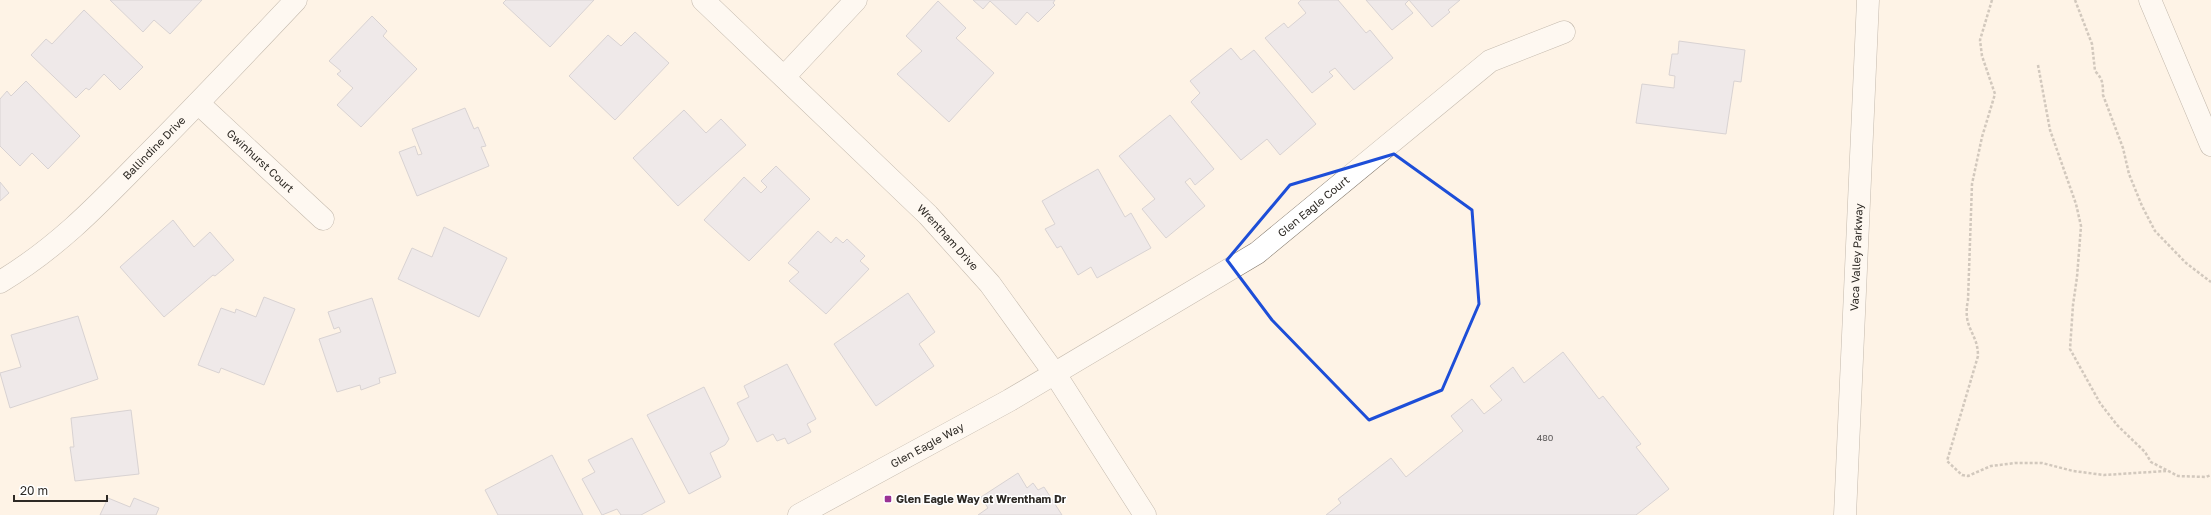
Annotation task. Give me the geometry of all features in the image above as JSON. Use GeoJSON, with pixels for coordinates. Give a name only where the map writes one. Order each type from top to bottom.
{"type":"FeatureCollection","features":[{"type":"Feature","properties":{"kind":"street","name":"Ballindine Drive"},"geometry":{"type":"LineString","coordinates":[[0,282],[31,264],[82,221],[198,103],[296,0]]}},
{"type":"Feature","properties":{"kind":"street","name":"Wrentham Drive"},"geometry":{"type":"LineString","coordinates":[[703,0],[928,215],[990,284],[1055,374],[1145,515]]}},
{"type":"Feature","properties":{"kind":"street"},"geometry":{"type":"LineString","coordinates":[[784,77],[856,0]]}},
{"type":"Feature","properties":{"kind":"street","name":"Vaca Valley Parkway"},"geometry":{"type":"LineString","coordinates":[[1845,515],[1868,0]]}},
{"type":"Feature","properties":{"kind":"street"},"geometry":{"type":"LineString","coordinates":[[2150,0],[2211,145]]}},
{"type":"Feature","properties":{"kind":"street","name":"Glen Eagle Court"},"geometry":{"type":"LineString","coordinates":[[1055,374],[1257,253],[1490,61],[1564,32]]}},
{"type":"Feature","properties":{"kind":"street","name":"Gwinhurst Court"},"geometry":{"type":"LineString","coordinates":[[198,103],[322,219]]}},
{"type":"Feature","properties":{"kind":"street","name":"Glen Eagle Way"},"geometry":{"type":"LineString","coordinates":[[799,515],[1055,374]]}},
{"type":"Feature","properties":{"kind":"path"},"geometry":{"type":"LineString","coordinates":[[1992,0],[1980,40],[1982,56],[1995,94],[1982,136],[1972,184],[1968,300],[1966,312],[1967,322],[1978,345],[1978,356],[1947,461],[1962,475],[1968,476],[1980,473],[1991,466],[2015,463],[2042,463],[2073,471],[2104,474],[2166,471]]}},
{"type":"Feature","properties":{"kind":"path"},"geometry":{"type":"LineString","coordinates":[[2075,0],[2092,44],[2095,72],[2101,77],[2104,84],[2103,95],[2142,206],[2155,231],[2186,263],[2211,282]]}},
{"type":"Feature","properties":{"kind":"path"},"geometry":{"type":"LineString","coordinates":[[2038,65],[2050,130],[2076,204],[2081,226],[2078,277],[2073,305],[2070,349],[2100,403],[2116,425],[2145,452],[2151,462],[2178,476],[2206,477],[2211,475]]}},
{"type":"Feature","properties":{"kind":"highlighted area"},"geometry":{"type":"Polygon","coordinates":[[[1394,154],[1472,210],[1479,304],[1442,390],[1369,420],[1272,320],[1227,260],[1290,185],[1394,154]]]}},
{"type":"Feature","properties":{"kind":"building"},"geometry":{"type":"Polygon","coordinates":[[[110,0],[202,0],[170,34],[154,20],[143,32],[110,0]]]}},
{"type":"Feature","properties":{"kind":"building"},"geometry":{"type":"Polygon","coordinates":[[[506,0],[594,0],[550,47],[503,3],[506,0]]]}},
{"type":"Feature","properties":{"kind":"building"},"geometry":{"type":"Polygon","coordinates":[[[973,0],[1055,0],[1053,3],[1055,5],[1038,22],[1027,12],[1016,25],[990,1],[983,9],[973,0]]]}},
{"type":"Feature","properties":{"kind":"building"},"geometry":{"type":"Polygon","coordinates":[[[1301,0],[1338,0],[1366,33],[1370,30],[1393,58],[1354,90],[1335,68],[1329,72],[1333,76],[1312,93],[1265,38],[1284,23],[1288,28],[1306,13],[1298,3],[1301,0]]]}},
{"type":"Feature","properties":{"kind":"building"},"geometry":{"type":"Polygon","coordinates":[[[1366,0],[1409,0],[1405,4],[1413,13],[1392,30],[1366,0]]]}},
{"type":"Feature","properties":{"kind":"building"},"geometry":{"type":"Polygon","coordinates":[[[1409,0],[1460,0],[1448,10],[1450,12],[1432,27],[1409,0]]]}},
{"type":"Feature","properties":{"kind":"building"},"geometry":{"type":"Polygon","coordinates":[[[938,1],[966,28],[956,38],[994,73],[949,122],[897,74],[922,51],[906,36],[938,1]]]}},
{"type":"Feature","properties":{"kind":"building"},"geometry":{"type":"Polygon","coordinates":[[[84,10],[143,67],[120,90],[104,74],[89,90],[86,88],[76,98],[31,55],[46,39],[52,44],[84,10]]]}},
{"type":"Feature","properties":{"kind":"building"},"geometry":{"type":"Polygon","coordinates":[[[372,16],[387,31],[383,36],[417,69],[361,127],[337,105],[353,88],[337,74],[341,71],[329,61],[372,16]]]}},
{"type":"Feature","properties":{"kind":"building"},"geometry":{"type":"Polygon","coordinates":[[[635,32],[669,63],[615,120],[569,76],[608,35],[621,46],[635,32]]]}},
{"type":"Feature","properties":{"kind":"building"},"geometry":{"type":"Polygon","coordinates":[[[1679,41],[1745,50],[1741,82],[1734,81],[1726,134],[1636,123],[1642,84],[1674,88],[1675,76],[1669,75],[1672,54],[1678,54],[1679,41]]]}},
{"type":"Feature","properties":{"kind":"building"},"geometry":{"type":"Polygon","coordinates":[[[1231,48],[1241,60],[1254,50],[1316,124],[1280,155],[1267,139],[1241,160],[1191,102],[1200,93],[1190,81],[1231,48]]]}},
{"type":"Feature","properties":{"kind":"building"},"geometry":{"type":"Polygon","coordinates":[[[26,81],[80,136],[48,169],[32,153],[20,166],[0,146],[0,99],[7,91],[11,96],[26,81]]]}},
{"type":"Feature","properties":{"kind":"building"},"geometry":{"type":"Polygon","coordinates":[[[465,108],[474,129],[478,127],[486,146],[481,147],[489,166],[417,196],[399,152],[415,146],[418,155],[422,154],[412,129],[465,108]]]}},
{"type":"Feature","properties":{"kind":"building"},"geometry":{"type":"Polygon","coordinates":[[[684,110],[706,133],[721,119],[746,145],[678,206],[633,158],[684,110]]]}},
{"type":"Feature","properties":{"kind":"building"},"geometry":{"type":"Polygon","coordinates":[[[1170,115],[1214,169],[1195,185],[1190,178],[1185,182],[1205,206],[1166,238],[1142,209],[1155,199],[1119,156],[1170,115]]]}},
{"type":"Feature","properties":{"kind":"building"},"geometry":{"type":"Polygon","coordinates":[[[776,166],[810,199],[749,261],[704,220],[744,177],[761,193],[767,187],[761,181],[776,166]]]}},
{"type":"Feature","properties":{"kind":"building"},"geometry":{"type":"Polygon","coordinates":[[[1098,169],[1125,217],[1131,213],[1151,248],[1097,278],[1091,267],[1078,275],[1061,246],[1057,248],[1045,229],[1055,224],[1042,201],[1098,169]]]}},
{"type":"Feature","properties":{"kind":"building"},"geometry":{"type":"Polygon","coordinates":[[[0,182],[9,193],[0,201],[0,182]]]}},
{"type":"Feature","properties":{"kind":"building"},"geometry":{"type":"Polygon","coordinates":[[[173,220],[194,247],[210,232],[234,260],[215,276],[213,275],[164,317],[120,267],[173,220]]]}},
{"type":"Feature","properties":{"kind":"building"},"geometry":{"type":"Polygon","coordinates":[[[444,227],[507,258],[479,317],[398,279],[412,248],[432,257],[444,227]]]}},
{"type":"Feature","properties":{"kind":"building"},"geometry":{"type":"Polygon","coordinates":[[[818,231],[831,243],[836,237],[843,243],[847,239],[865,256],[860,261],[869,269],[826,314],[789,281],[799,272],[788,263],[818,231]]]}},
{"type":"Feature","properties":{"kind":"building"},"geometry":{"type":"Polygon","coordinates":[[[908,293],[935,332],[919,344],[934,366],[876,406],[834,344],[908,293]]]}},
{"type":"Feature","properties":{"kind":"building"},"geometry":{"type":"Polygon","coordinates":[[[264,297],[295,309],[264,385],[221,368],[219,373],[198,365],[221,308],[235,313],[236,309],[256,317],[264,297]]]}},
{"type":"Feature","properties":{"kind":"building"},"geometry":{"type":"Polygon","coordinates":[[[372,298],[396,373],[379,378],[380,383],[361,390],[360,385],[337,392],[319,339],[341,332],[339,327],[334,329],[328,312],[372,298]]]}},
{"type":"Feature","properties":{"kind":"building"},"geometry":{"type":"Polygon","coordinates":[[[78,316],[98,379],[10,408],[0,373],[21,367],[11,335],[78,316]]]}},
{"type":"Feature","properties":{"kind":"building"},"geometry":{"type":"Polygon","coordinates":[[[1563,352],[1599,399],[1603,396],[1641,444],[1636,447],[1669,489],[1636,515],[1326,515],[1341,503],[1338,499],[1391,458],[1406,477],[1463,431],[1451,416],[1472,399],[1484,414],[1502,400],[1490,386],[1513,367],[1524,383],[1563,352]]]}},
{"type":"Feature","properties":{"kind":"building"},"geometry":{"type":"Polygon","coordinates":[[[787,364],[816,419],[807,424],[811,432],[788,444],[785,438],[777,441],[773,434],[757,442],[737,403],[749,397],[744,386],[787,364]]]}},
{"type":"Feature","properties":{"kind":"building"},"geometry":{"type":"Polygon","coordinates":[[[704,387],[729,439],[725,445],[710,453],[721,477],[689,494],[647,415],[704,387]]]}},
{"type":"Feature","properties":{"kind":"building"},"geometry":{"type":"Polygon","coordinates":[[[131,410],[139,474],[75,481],[70,447],[74,447],[71,418],[131,410]]]}},
{"type":"Feature","properties":{"kind":"building"},"geometry":{"type":"Polygon","coordinates":[[[632,438],[665,502],[641,515],[621,515],[617,509],[602,515],[582,479],[595,472],[588,460],[632,438]]]}},
{"type":"Feature","properties":{"kind":"building"},"geometry":{"type":"Polygon","coordinates":[[[552,455],[583,515],[498,515],[485,490],[552,455]]]}},
{"type":"Feature","properties":{"kind":"building"},"geometry":{"type":"Polygon","coordinates":[[[1018,473],[1027,488],[1033,483],[1038,490],[1044,487],[1062,515],[978,515],[988,508],[981,497],[1018,473]]]}},
{"type":"Feature","properties":{"kind":"building"},"geometry":{"type":"Polygon","coordinates":[[[108,498],[130,507],[134,498],[159,508],[156,515],[100,515],[108,498]]]}},
{"type":"Feature","properties":{"kind":"place","name":"Glen Eagle Way at Wrentham Dr"},"geometry":{"type":"Point","coordinates":[888,499]}}]}
